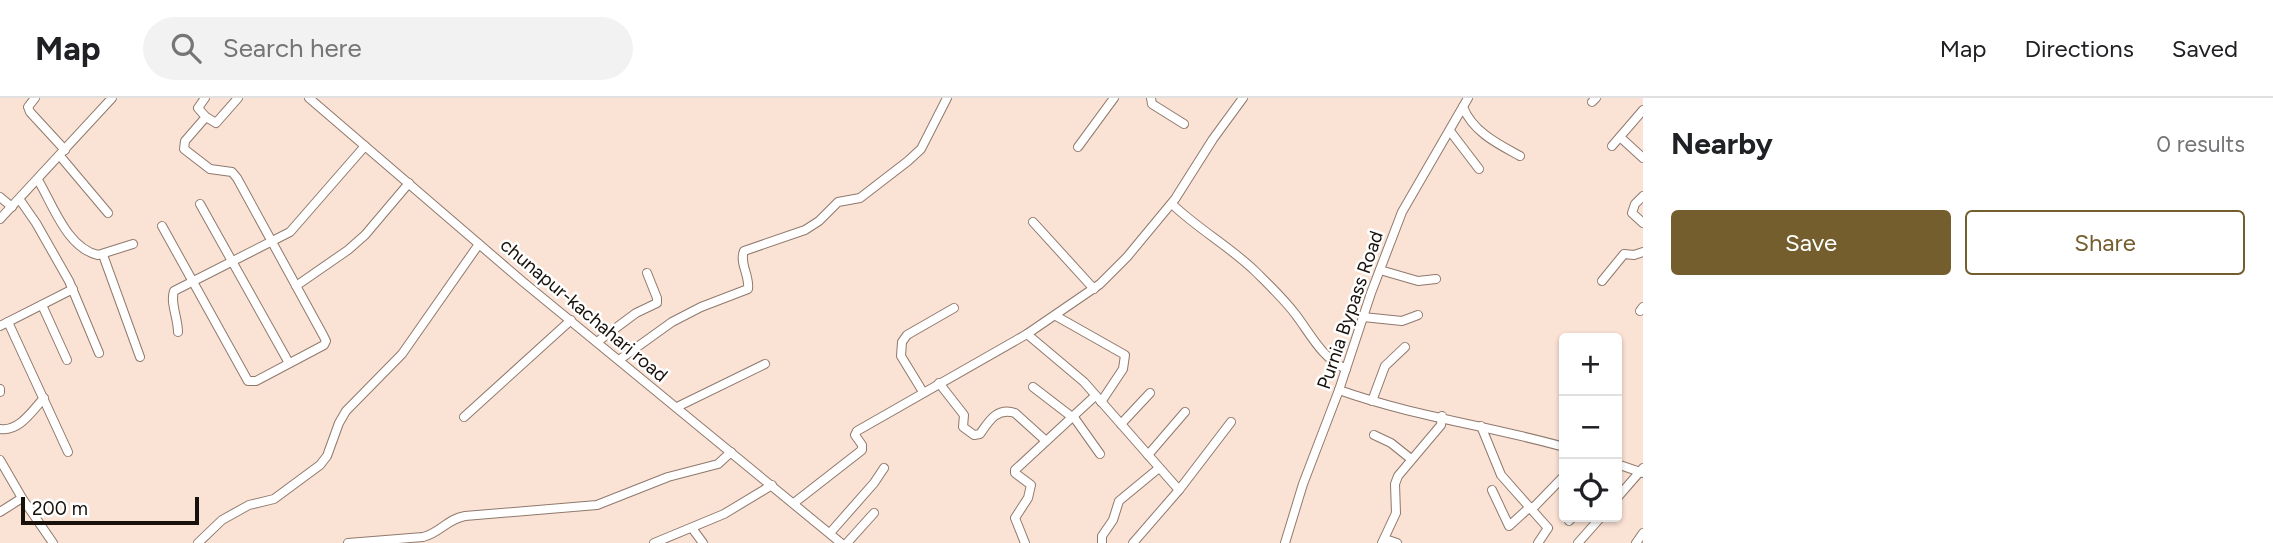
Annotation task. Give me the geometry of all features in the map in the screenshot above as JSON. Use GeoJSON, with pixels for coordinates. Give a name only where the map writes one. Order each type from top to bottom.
{"type":"FeatureCollection","features":[{"type":"Feature","properties":{"kind":"street"},"geometry":{"type":"LineString","coordinates":[[36,98],[28,107],[30,113],[108,213]]}},
{"type":"Feature","properties":{"kind":"street"},"geometry":{"type":"LineString","coordinates":[[0,219],[112,98]]}},
{"type":"Feature","properties":{"kind":"street"},"geometry":{"type":"LineString","coordinates":[[205,98],[198,108],[216,123],[238,98]]}},
{"type":"Feature","properties":{"kind":"street","name":"chunapur-kachahari road"},"geometry":{"type":"LineString","coordinates":[[309,98],[479,244],[841,543]]}},
{"type":"Feature","properties":{"kind":"street"},"geometry":{"type":"LineString","coordinates":[[619,360],[681,316],[747,289],[749,283],[742,258],[744,251],[805,230],[819,221],[838,202],[860,198],[908,161],[921,149],[947,98]]}},
{"type":"Feature","properties":{"kind":"street"},"geometry":{"type":"LineString","coordinates":[[1078,146],[1114,98]]}},
{"type":"Feature","properties":{"kind":"street"},"geometry":{"type":"LineString","coordinates":[[1151,98],[1152,104],[1184,124]]}},
{"type":"Feature","properties":{"kind":"street"},"geometry":{"type":"LineString","coordinates":[[794,503],[862,450],[862,445],[855,435],[857,431],[1027,334],[1094,289],[1120,265],[1172,204],[1242,98]]}},
{"type":"Feature","properties":{"kind":"street","name":"Purnia Bypass Road"},"geometry":{"type":"LineString","coordinates":[[1286,543],[1303,484],[1402,212],[1468,98]]}},
{"type":"Feature","properties":{"kind":"street"},"geometry":{"type":"LineString","coordinates":[[1463,107],[1467,118],[1476,128],[1520,156]]}},
{"type":"Feature","properties":{"kind":"street"},"geometry":{"type":"LineString","coordinates":[[1612,146],[1643,110]]}},
{"type":"Feature","properties":{"kind":"street"},"geometry":{"type":"LineString","coordinates":[[162,226],[248,381],[256,381],[323,346],[326,341],[235,175],[232,172],[210,169],[184,149],[185,141],[206,117]]}},
{"type":"Feature","properties":{"kind":"street"},"geometry":{"type":"LineString","coordinates":[[1450,131],[1479,169]]}},
{"type":"Feature","properties":{"kind":"street"},"geometry":{"type":"LineString","coordinates":[[1620,137],[1643,158]]}},
{"type":"Feature","properties":{"kind":"street"},"geometry":{"type":"LineString","coordinates":[[177,332],[178,317],[172,294],[174,291],[294,229],[365,146]]}},
{"type":"Feature","properties":{"kind":"street"},"geometry":{"type":"LineString","coordinates":[[38,180],[72,240],[93,254],[103,255],[133,244]]}},
{"type":"Feature","properties":{"kind":"street"},"geometry":{"type":"LineString","coordinates":[[296,286],[365,235],[409,183]]}},
{"type":"Feature","properties":{"kind":"street"},"geometry":{"type":"LineString","coordinates":[[0,197],[12,207]]}},
{"type":"Feature","properties":{"kind":"street"},"geometry":{"type":"LineString","coordinates":[[1643,197],[1635,204],[1632,213],[1643,223]]}},
{"type":"Feature","properties":{"kind":"street"},"geometry":{"type":"LineString","coordinates":[[20,200],[73,289],[99,353]]}},
{"type":"Feature","properties":{"kind":"street"},"geometry":{"type":"LineString","coordinates":[[200,204],[289,363]]}},
{"type":"Feature","properties":{"kind":"street"},"geometry":{"type":"LineString","coordinates":[[1172,204],[1256,272],[1294,313],[1326,355],[1346,369]]}},
{"type":"Feature","properties":{"kind":"street"},"geometry":{"type":"LineString","coordinates":[[1033,222],[1094,289]]}},
{"type":"Feature","properties":{"kind":"street"},"geometry":{"type":"LineString","coordinates":[[198,543],[222,520],[249,505],[274,499],[320,465],[327,456],[346,411],[402,354],[479,244]]}},
{"type":"Feature","properties":{"kind":"street"},"geometry":{"type":"LineString","coordinates":[[1602,281],[1624,254],[1643,252]]}},
{"type":"Feature","properties":{"kind":"street"},"geometry":{"type":"LineString","coordinates":[[103,255],[139,357]]}},
{"type":"Feature","properties":{"kind":"street"},"geometry":{"type":"LineString","coordinates":[[1380,270],[1418,281],[1436,279]]}},
{"type":"Feature","properties":{"kind":"street"},"geometry":{"type":"LineString","coordinates":[[597,342],[636,313],[656,303],[657,298],[647,273]]}},
{"type":"Feature","properties":{"kind":"street"},"geometry":{"type":"LineString","coordinates":[[68,452],[44,398],[4,324],[73,289]]}},
{"type":"Feature","properties":{"kind":"street"},"geometry":{"type":"LineString","coordinates":[[42,304],[67,359]]}},
{"type":"Feature","properties":{"kind":"street"},"geometry":{"type":"LineString","coordinates":[[923,392],[901,356],[902,342],[907,335],[954,308]]}},
{"type":"Feature","properties":{"kind":"street"},"geometry":{"type":"LineString","coordinates":[[1025,543],[1015,519],[1028,498],[1031,485],[1015,471],[1072,417],[1098,399],[1123,369],[1125,355],[1056,316]]}},
{"type":"Feature","properties":{"kind":"street"},"geometry":{"type":"LineString","coordinates":[[1363,317],[1402,321],[1418,316]]}},
{"type":"Feature","properties":{"kind":"street"},"geometry":{"type":"LineString","coordinates":[[464,417],[571,320]]}},
{"type":"Feature","properties":{"kind":"street"},"geometry":{"type":"LineString","coordinates":[[1027,334],[1080,379],[1179,490]]}},
{"type":"Feature","properties":{"kind":"street"},"geometry":{"type":"LineString","coordinates":[[1372,401],[1385,366],[1405,347]]}},
{"type":"Feature","properties":{"kind":"street"},"geometry":{"type":"LineString","coordinates":[[677,407],[765,364]]}},
{"type":"Feature","properties":{"kind":"street"},"geometry":{"type":"LineString","coordinates":[[939,383],[964,415],[963,427],[974,435],[980,434],[995,415],[1011,411],[1046,441]]}},
{"type":"Feature","properties":{"kind":"street"},"geometry":{"type":"LineString","coordinates":[[1033,387],[1072,417],[1100,454]]}},
{"type":"Feature","properties":{"kind":"street"},"geometry":{"type":"LineString","coordinates":[[1339,390],[1372,401],[1559,446]]}},
{"type":"Feature","properties":{"kind":"street"},"geometry":{"type":"LineString","coordinates":[[1121,424],[1150,393]]}},
{"type":"Feature","properties":{"kind":"street"},"geometry":{"type":"LineString","coordinates":[[0,429],[6,430],[18,425],[44,398]]}},
{"type":"Feature","properties":{"kind":"street"},"geometry":{"type":"LineString","coordinates":[[1148,455],[1185,412]]}},
{"type":"Feature","properties":{"kind":"street"},"geometry":{"type":"LineString","coordinates":[[1397,543],[1384,541],[1396,513],[1395,484],[1410,459],[1441,425],[1442,416]]}},
{"type":"Feature","properties":{"kind":"street"},"geometry":{"type":"LineString","coordinates":[[1133,543],[1179,490],[1231,422]]}},
{"type":"Feature","properties":{"kind":"street"},"geometry":{"type":"LineString","coordinates":[[1481,426],[1501,475],[1548,528],[1538,543]]}},
{"type":"Feature","properties":{"kind":"street"},"geometry":{"type":"LineString","coordinates":[[1374,435],[1391,443],[1410,459]]}},
{"type":"Feature","properties":{"kind":"street"},"geometry":{"type":"LineString","coordinates":[[348,543],[423,537],[435,533],[452,519],[466,516],[597,505],[668,477],[718,464],[731,452]]}},
{"type":"Feature","properties":{"kind":"street"},"geometry":{"type":"LineString","coordinates":[[0,460],[53,543]]}},
{"type":"Feature","properties":{"kind":"street"},"geometry":{"type":"LineString","coordinates":[[830,533],[884,468]]}},
{"type":"Feature","properties":{"kind":"street"},"geometry":{"type":"LineString","coordinates":[[1102,543],[1102,536],[1113,520],[1119,501],[1159,468]]}},
{"type":"Feature","properties":{"kind":"street"},"geometry":{"type":"LineString","coordinates":[[1622,468],[1642,471]]}},
{"type":"Feature","properties":{"kind":"street"},"geometry":{"type":"LineString","coordinates":[[1622,493],[1642,471]]}},
{"type":"Feature","properties":{"kind":"street"},"geometry":{"type":"LineString","coordinates":[[1492,490],[1509,526],[1559,481]]}},
{"type":"Feature","properties":{"kind":"street"},"geometry":{"type":"LineString","coordinates":[[654,543],[732,510],[772,485]]}},
{"type":"Feature","properties":{"kind":"street"},"geometry":{"type":"LineString","coordinates":[[0,512],[22,498]]}},
{"type":"Feature","properties":{"kind":"street"},"geometry":{"type":"LineString","coordinates":[[847,543],[874,513]]}},
{"type":"Feature","properties":{"kind":"street"},"geometry":{"type":"LineString","coordinates":[[1578,543],[1597,522]]}},
{"type":"Feature","properties":{"kind":"street"},"geometry":{"type":"LineString","coordinates":[[692,528],[703,543]]}},
{"type":"Feature","properties":{"kind":"street"},"geometry":{"type":"LineString","coordinates":[[1636,543],[1643,533]]}}]}
